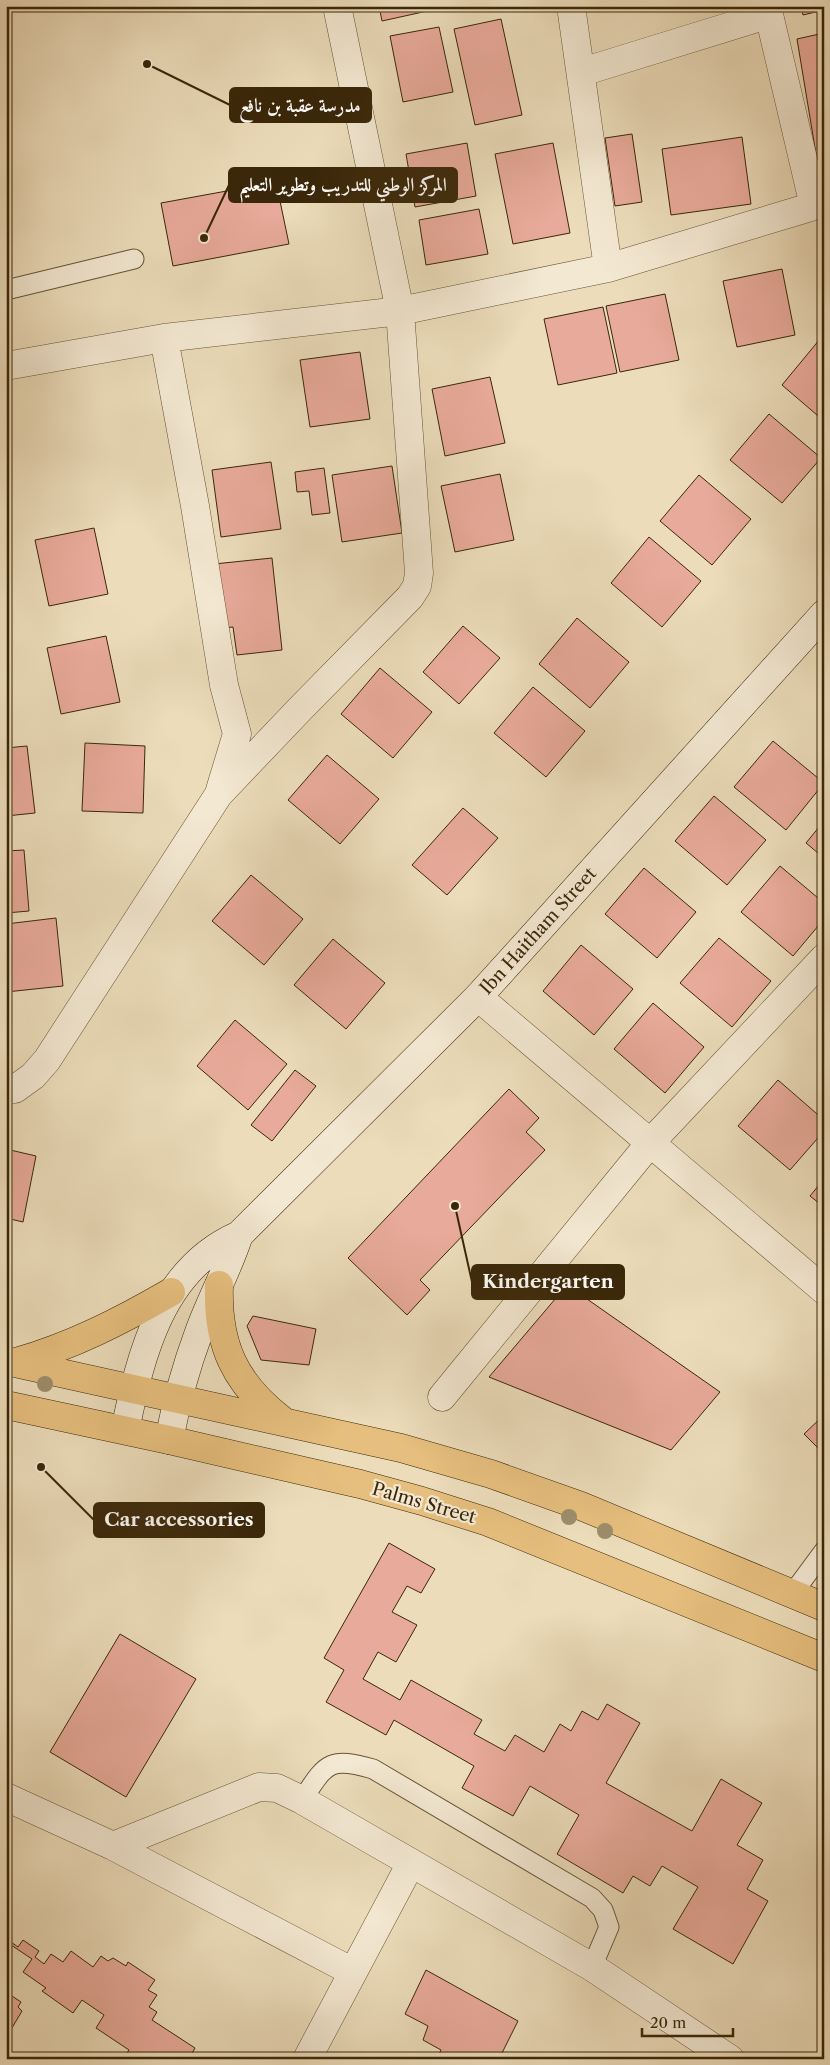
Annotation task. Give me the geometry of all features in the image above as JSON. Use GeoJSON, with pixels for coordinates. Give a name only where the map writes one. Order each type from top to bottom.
{"type":"FeatureCollection","features":[{"type":"Feature","properties":{"kind":"main road"},"geometry":{"type":"LineString","coordinates":[[220,1285],[220,1319],[223,1337],[232,1362],[245,1384],[262,1404],[283,1421]]}},
{"type":"Feature","properties":{"kind":"main road"},"geometry":{"type":"LineString","coordinates":[[10,1362],[78,1342],[171,1292]]}},
{"type":"Feature","properties":{"kind":"main road"},"geometry":{"type":"LineString","coordinates":[[10,1362],[401,1448],[491,1474],[581,1506],[824,1606]]}},
{"type":"Feature","properties":{"kind":"main road","name":"Palms Street"},"geometry":{"type":"LineString","coordinates":[[6,1405],[125,1430],[360,1484],[488,1522],[824,1658]]}},
{"type":"Feature","properties":{"kind":"street"},"geometry":{"type":"LineString","coordinates":[[6,1087],[15,1089],[33,1076],[47,1060],[219,794],[300,708],[410,597],[417,586],[419,573],[400,311],[336,6]]}},
{"type":"Feature","properties":{"kind":"street"},"geometry":{"type":"LineString","coordinates":[[571,6],[582,72],[608,268]]}},
{"type":"Feature","properties":{"kind":"street"},"geometry":{"type":"LineString","coordinates":[[6,366],[164,338],[400,311],[608,268],[819,203],[767,11],[582,72]]}},
{"type":"Feature","properties":{"kind":"street"},"geometry":{"type":"LineString","coordinates":[[164,338],[195,506],[224,685],[237,734],[219,794]]}},
{"type":"Feature","properties":{"kind":"street","name":"Ibn Haitham Street"},"geometry":{"type":"LineString","coordinates":[[239,1235],[478,997],[824,614]]}},
{"type":"Feature","properties":{"kind":"street"},"geometry":{"type":"LineString","coordinates":[[442,1398],[650,1143],[824,958]]}},
{"type":"Feature","properties":{"kind":"street"},"geometry":{"type":"LineString","coordinates":[[478,997],[824,1290]]}},
{"type":"Feature","properties":{"kind":"street"},"geometry":{"type":"LineString","coordinates":[[169,1440],[177,1399],[200,1330],[239,1235]]}},
{"type":"Feature","properties":{"kind":"street"},"geometry":{"type":"LineString","coordinates":[[125,1430],[134,1390],[157,1319],[171,1292],[202,1257],[216,1246],[239,1235]]}},
{"type":"Feature","properties":{"kind":"street"},"geometry":{"type":"LineString","coordinates":[[112,1846],[259,1787],[277,1788],[302,1800],[592,1967],[730,2059]]}},
{"type":"Feature","properties":{"kind":"street"},"geometry":{"type":"LineString","coordinates":[[6,1797],[112,1846],[353,1972]]}},
{"type":"Feature","properties":{"kind":"street"},"geometry":{"type":"LineString","coordinates":[[307,2059],[411,1863]]}},
{"type":"Feature","properties":{"kind":"lane"},"geometry":{"type":"LineString","coordinates":[[6,290],[134,259]]}},
{"type":"Feature","properties":{"kind":"lane"},"geometry":{"type":"LineString","coordinates":[[792,1593],[824,1551]]}},
{"type":"Feature","properties":{"kind":"lane"},"geometry":{"type":"LineString","coordinates":[[302,1800],[323,1769],[346,1761],[373,1769],[592,1898],[603,1910],[609,1927],[592,1967]]}},
{"type":"Feature","properties":{"kind":"building"},"geometry":{"type":"Polygon","coordinates":[[[379,6],[441,6],[441,8],[382,21],[379,6]]]}},
{"type":"Feature","properties":{"kind":"building"},"geometry":{"type":"Polygon","coordinates":[[[801,6],[824,6],[824,10],[803,15],[801,6]]]}},
{"type":"Feature","properties":{"kind":"building"},"geometry":{"type":"Polygon","coordinates":[[[501,19],[522,115],[475,125],[454,29],[501,19]]]}},
{"type":"Feature","properties":{"kind":"building"},"geometry":{"type":"Polygon","coordinates":[[[439,27],[453,92],[403,102],[390,36],[439,27]]]}},
{"type":"Feature","properties":{"kind":"building"},"geometry":{"type":"Polygon","coordinates":[[[824,33],[824,165],[818,166],[797,39],[824,33]]]}},
{"type":"Feature","properties":{"kind":"building"},"geometry":{"type":"Polygon","coordinates":[[[632,134],[642,202],[615,206],[605,138],[632,134]]]}},
{"type":"Feature","properties":{"kind":"building"},"geometry":{"type":"Polygon","coordinates":[[[742,137],[751,204],[671,215],[662,149],[742,137]]]}},
{"type":"Feature","properties":{"kind":"building"},"geometry":{"type":"Polygon","coordinates":[[[467,143],[476,196],[415,207],[406,154],[467,143]]]}},
{"type":"Feature","properties":{"kind":"building"},"geometry":{"type":"Polygon","coordinates":[[[553,143],[570,233],[513,244],[495,154],[553,143]]]}},
{"type":"Feature","properties":{"kind":"building"},"geometry":{"type":"Polygon","coordinates":[[[276,182],[289,244],[173,266],[161,203],[276,182]]]}},
{"type":"Feature","properties":{"kind":"building"},"geometry":{"type":"Polygon","coordinates":[[[479,209],[488,254],[426,265],[419,220],[479,209]]]}},
{"type":"Feature","properties":{"kind":"building"},"geometry":{"type":"Polygon","coordinates":[[[782,269],[795,335],[737,347],[723,281],[782,269]]]}},
{"type":"Feature","properties":{"kind":"building"},"geometry":{"type":"Polygon","coordinates":[[[665,294],[679,360],[620,372],[606,306],[665,294]]]}},
{"type":"Feature","properties":{"kind":"building"},"geometry":{"type":"Polygon","coordinates":[[[603,307],[617,373],[558,385],[544,319],[603,307]]]}},
{"type":"Feature","properties":{"kind":"building"},"geometry":{"type":"Polygon","coordinates":[[[820,339],[824,342],[824,421],[782,385],[820,339]]]}},
{"type":"Feature","properties":{"kind":"building"},"geometry":{"type":"Polygon","coordinates":[[[360,352],[370,419],[310,427],[300,360],[360,352]]]}},
{"type":"Feature","properties":{"kind":"building"},"geometry":{"type":"Polygon","coordinates":[[[490,377],[505,443],[445,456],[432,389],[490,377]]]}},
{"type":"Feature","properties":{"kind":"building"},"geometry":{"type":"Polygon","coordinates":[[[769,414],[821,458],[782,503],[730,460],[769,414]]]}},
{"type":"Feature","properties":{"kind":"building"},"geometry":{"type":"Polygon","coordinates":[[[271,462],[281,529],[221,537],[212,470],[271,462]]]}},
{"type":"Feature","properties":{"kind":"building"},"geometry":{"type":"Polygon","coordinates":[[[392,466],[402,533],[342,542],[332,475],[392,466]]]}},
{"type":"Feature","properties":{"kind":"building"},"geometry":{"type":"Polygon","coordinates":[[[324,468],[330,513],[312,515],[309,491],[297,492],[295,472],[324,468]]]}},
{"type":"Feature","properties":{"kind":"building"},"geometry":{"type":"Polygon","coordinates":[[[500,474],[514,540],[455,552],[441,486],[500,474]]]}},
{"type":"Feature","properties":{"kind":"building"},"geometry":{"type":"Polygon","coordinates":[[[699,475],[751,519],[712,565],[660,521],[699,475]]]}},
{"type":"Feature","properties":{"kind":"building"},"geometry":{"type":"Polygon","coordinates":[[[94,528],[108,594],[49,606],[35,540],[94,528]]]}},
{"type":"Feature","properties":{"kind":"building"},"geometry":{"type":"Polygon","coordinates":[[[649,537],[701,581],[662,627],[611,583],[649,537]]]}},
{"type":"Feature","properties":{"kind":"building"},"geometry":{"type":"Polygon","coordinates":[[[272,558],[282,650],[237,655],[233,627],[221,628],[214,564],[272,558]]]}},
{"type":"Feature","properties":{"kind":"building"},"geometry":{"type":"Polygon","coordinates":[[[577,618],[629,662],[590,708],[539,664],[577,618]]]}},
{"type":"Feature","properties":{"kind":"building"},"geometry":{"type":"Polygon","coordinates":[[[463,626],[500,658],[459,704],[423,672],[463,626]]]}},
{"type":"Feature","properties":{"kind":"building"},"geometry":{"type":"Polygon","coordinates":[[[106,636],[120,702],[61,714],[47,648],[106,636]]]}},
{"type":"Feature","properties":{"kind":"building"},"geometry":{"type":"Polygon","coordinates":[[[380,668],[432,712],[393,758],[341,714],[380,668]]]}},
{"type":"Feature","properties":{"kind":"building"},"geometry":{"type":"Polygon","coordinates":[[[533,687],[585,731],[546,777],[494,733],[533,687]]]}},
{"type":"Feature","properties":{"kind":"building"},"geometry":{"type":"Polygon","coordinates":[[[773,741],[824,783],[786,830],[734,787],[773,741]]]}},
{"type":"Feature","properties":{"kind":"building"},"geometry":{"type":"Polygon","coordinates":[[[85,743],[145,746],[143,813],[82,811],[85,743]]]}},
{"type":"Feature","properties":{"kind":"building"},"geometry":{"type":"Polygon","coordinates":[[[27,746],[35,813],[6,816],[6,748],[27,746]]]}},
{"type":"Feature","properties":{"kind":"building"},"geometry":{"type":"Polygon","coordinates":[[[327,755],[379,799],[340,844],[288,800],[327,755]]]}},
{"type":"Feature","properties":{"kind":"building"},"geometry":{"type":"Polygon","coordinates":[[[714,796],[766,840],[727,885],[675,841],[714,796]]]}},
{"type":"Feature","properties":{"kind":"building"},"geometry":{"type":"Polygon","coordinates":[[[463,808],[498,838],[447,895],[412,865],[463,808]]]}},
{"type":"Feature","properties":{"kind":"building"},"geometry":{"type":"Polygon","coordinates":[[[824,821],[824,858],[806,843],[824,821]]]}},
{"type":"Feature","properties":{"kind":"building"},"geometry":{"type":"Polygon","coordinates":[[[24,850],[29,911],[6,913],[6,851],[24,850]]]}},
{"type":"Feature","properties":{"kind":"building"},"geometry":{"type":"Polygon","coordinates":[[[780,866],[824,903],[824,919],[793,956],[741,912],[780,866]]]}},
{"type":"Feature","properties":{"kind":"building"},"geometry":{"type":"Polygon","coordinates":[[[644,868],[696,912],[657,958],[605,914],[644,868]]]}},
{"type":"Feature","properties":{"kind":"building"},"geometry":{"type":"Polygon","coordinates":[[[251,875],[303,919],[264,965],[212,921],[251,875]]]}},
{"type":"Feature","properties":{"kind":"building"},"geometry":{"type":"Polygon","coordinates":[[[56,918],[63,986],[6,992],[6,924],[56,918]]]}},
{"type":"Feature","properties":{"kind":"building"},"geometry":{"type":"Polygon","coordinates":[[[719,938],[771,981],[732,1027],[680,983],[719,938]]]}},
{"type":"Feature","properties":{"kind":"building"},"geometry":{"type":"Polygon","coordinates":[[[333,939],[385,983],[346,1029],[294,985],[333,939]]]}},
{"type":"Feature","properties":{"kind":"building"},"geometry":{"type":"Polygon","coordinates":[[[581,945],[633,989],[594,1035],[543,991],[581,945]]]}},
{"type":"Feature","properties":{"kind":"building"},"geometry":{"type":"Polygon","coordinates":[[[653,1003],[704,1047],[665,1093],[614,1049],[653,1003]]]}},
{"type":"Feature","properties":{"kind":"building"},"geometry":{"type":"Polygon","coordinates":[[[235,1020],[287,1064],[248,1110],[197,1066],[235,1020]]]}},
{"type":"Feature","properties":{"kind":"building"},"geometry":{"type":"Polygon","coordinates":[[[295,1070],[316,1086],[272,1141],[251,1125],[295,1070]]]}},
{"type":"Feature","properties":{"kind":"building"},"geometry":{"type":"Polygon","coordinates":[[[778,1080],[824,1120],[824,1131],[790,1170],[738,1126],[778,1080]]]}},
{"type":"Feature","properties":{"kind":"building"},"geometry":{"type":"Polygon","coordinates":[[[509,1089],[539,1118],[526,1132],[545,1150],[420,1280],[430,1290],[407,1315],[348,1258],[509,1089]]]}},
{"type":"Feature","properties":{"kind":"building"},"geometry":{"type":"Polygon","coordinates":[[[6,1149],[36,1156],[23,1222],[6,1218],[6,1149]]]}},
{"type":"Feature","properties":{"kind":"building"},"geometry":{"type":"Polygon","coordinates":[[[824,1179],[824,1207],[810,1196],[824,1179]]]}},
{"type":"Feature","properties":{"kind":"building"},"geometry":{"type":"Polygon","coordinates":[[[567,1285],[720,1392],[671,1450],[489,1377],[567,1285]]]}},
{"type":"Feature","properties":{"kind":"building"},"geometry":{"type":"Polygon","coordinates":[[[253,1316],[316,1329],[309,1365],[261,1360],[247,1326],[253,1316]]]}},
{"type":"Feature","properties":{"kind":"building"},"geometry":{"type":"Polygon","coordinates":[[[824,1415],[824,1454],[804,1434],[824,1415]]]}},
{"type":"Feature","properties":{"kind":"building"},"geometry":{"type":"Polygon","coordinates":[[[389,1543],[435,1569],[421,1593],[407,1586],[392,1612],[417,1625],[396,1662],[378,1652],[363,1679],[400,1700],[411,1680],[482,1720],[474,1734],[505,1751],[515,1735],[544,1752],[560,1724],[571,1731],[582,1711],[598,1720],[607,1704],[640,1723],[606,1783],[692,1831],[721,1779],[762,1803],[737,1845],[763,1860],[747,1889],[768,1901],[733,1964],[673,1929],[698,1887],[662,1866],[650,1886],[633,1876],[623,1893],[557,1854],[579,1815],[530,1786],[513,1816],[462,1788],[474,1766],[394,1720],[386,1735],[326,1702],[344,1670],[324,1658],[389,1543]]]}},
{"type":"Feature","properties":{"kind":"building"},"geometry":{"type":"Polygon","coordinates":[[[120,1634],[196,1679],[126,1797],[50,1752],[120,1634]]]}},
{"type":"Feature","properties":{"kind":"building"},"geometry":{"type":"Polygon","coordinates":[[[8,1940],[18,1947],[23,1940],[39,1951],[35,1957],[44,1964],[51,1954],[63,1962],[71,1951],[93,1967],[101,1956],[108,1961],[113,1958],[126,1966],[128,1962],[155,1980],[148,1990],[157,1995],[149,2007],[157,2012],[152,2020],[195,2048],[189,2059],[123,2059],[129,2050],[96,2028],[104,2015],[82,2000],[73,2013],[42,1991],[46,1988],[23,1972],[32,1959],[11,1945],[6,1952],[8,1940]]]}},
{"type":"Feature","properties":{"kind":"building"},"geometry":{"type":"Polygon","coordinates":[[[426,1970],[518,2021],[499,2059],[437,2059],[441,2050],[423,2040],[428,2026],[405,2014],[426,1970]]]}},
{"type":"Feature","properties":{"kind":"building"},"geometry":{"type":"Polygon","coordinates":[[[6,1992],[21,2002],[18,2007],[22,2011],[6,2038],[6,1992]]]}},
{"type":"Feature","properties":{"kind":"place","name":"مدرسة عقبة بن نافع"},"geometry":{"type":"Point","coordinates":[147,64]}},
{"type":"Feature","properties":{"kind":"place","name":"المركز الوطني للتدريب وتطوير التعليم"},"geometry":{"type":"Point","coordinates":[204,238]}},
{"type":"Feature","properties":{"kind":"place","name":"Kindergarten"},"geometry":{"type":"Point","coordinates":[455,1206]}},
{"type":"Feature","properties":{"kind":"place","name":"Car accessories"},"geometry":{"type":"Point","coordinates":[41,1467]}}]}
